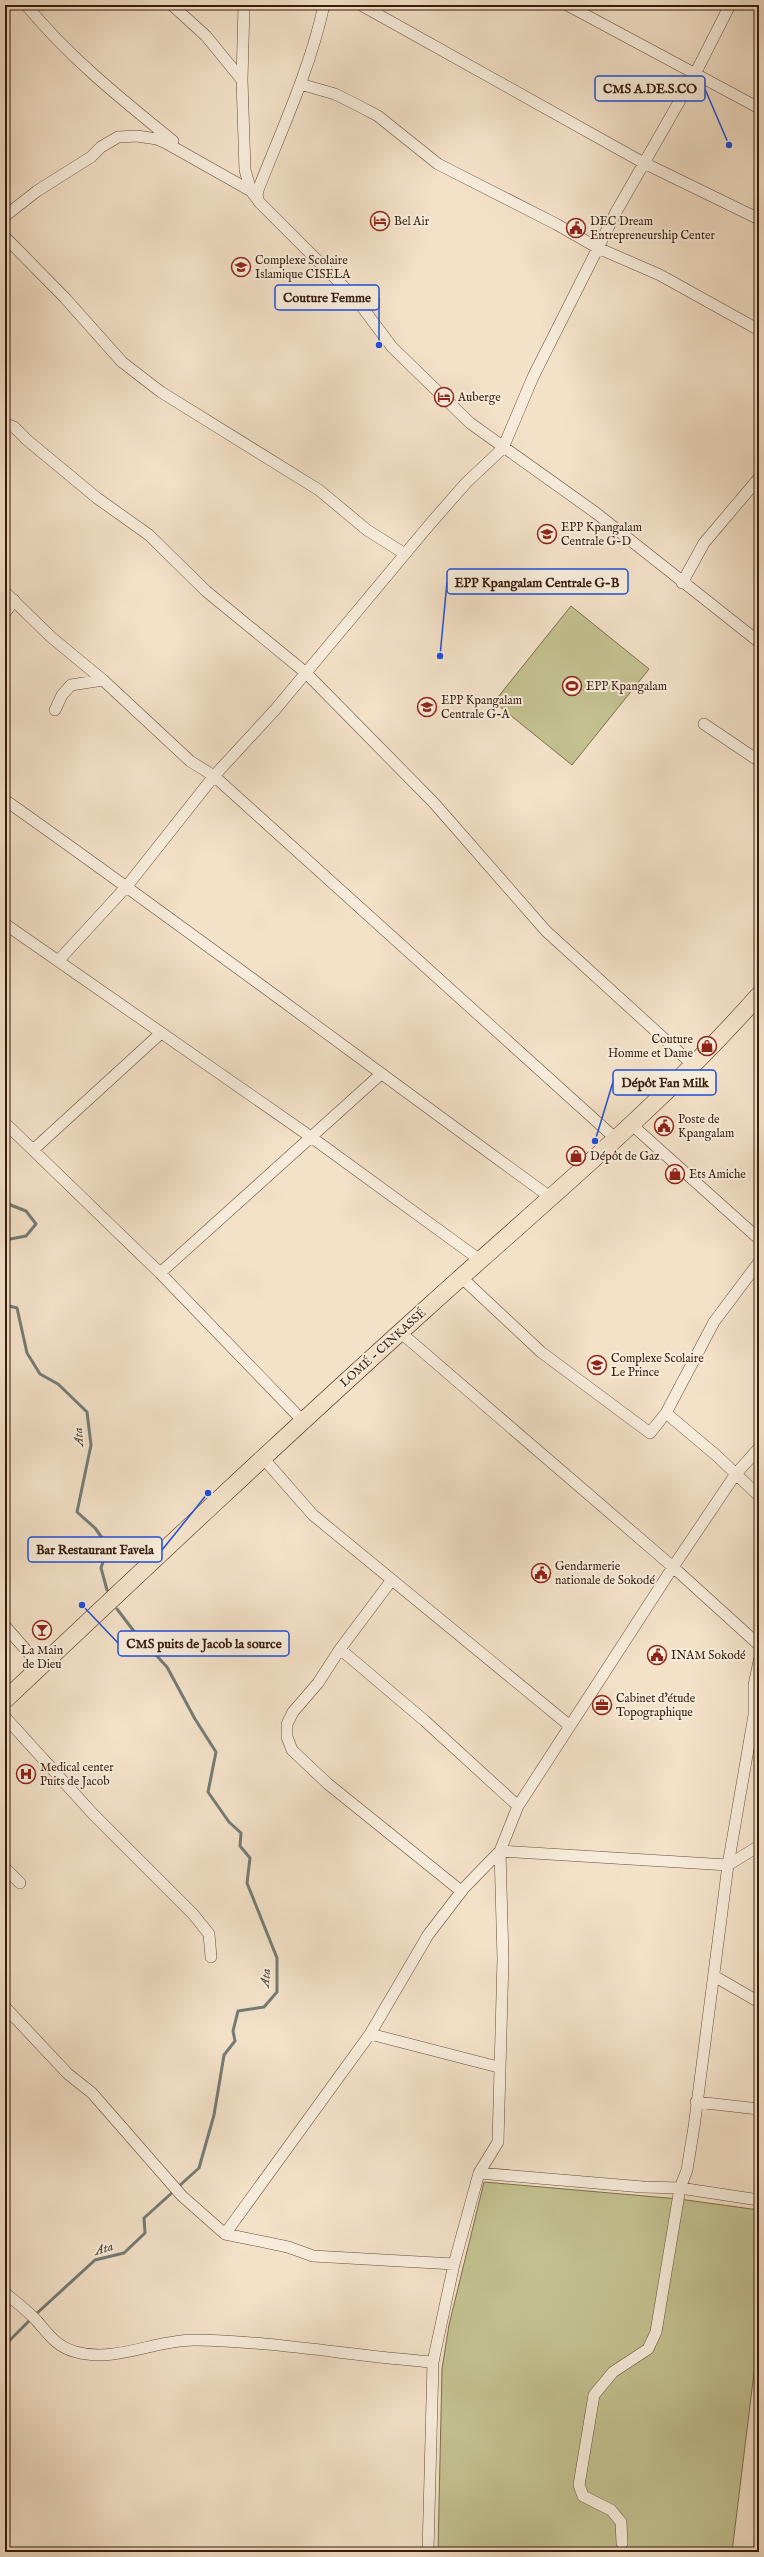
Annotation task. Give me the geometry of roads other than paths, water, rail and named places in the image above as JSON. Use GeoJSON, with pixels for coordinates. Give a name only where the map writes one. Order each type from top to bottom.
{"type":"FeatureCollection","features":[{"type":"Feature","properties":{"kind":"highway","name":"LOMÉ - CINKASSÉ"},"geometry":{"type":"LineString","coordinates":[[5,1700],[303,1420],[631,1124],[693,1065],[759,995]]}},
{"type":"Feature","properties":{"kind":"street"},"geometry":{"type":"LineString","coordinates":[[26,5],[60,45],[87,71],[196,159]]}},
{"type":"Feature","properties":{"kind":"street"},"geometry":{"type":"LineString","coordinates":[[172,5],[206,36],[242,80]]}},
{"type":"Feature","properties":{"kind":"street"},"geometry":{"type":"LineString","coordinates":[[244,5],[242,80],[245,170],[251,191],[260,203],[356,299],[392,347],[470,422],[503,448],[545,474],[759,642]]}},
{"type":"Feature","properties":{"kind":"street"},"geometry":{"type":"LineString","coordinates":[[260,203],[257,196],[258,190],[300,84],[324,5]]}},
{"type":"Feature","properties":{"kind":"street"},"geometry":{"type":"LineString","coordinates":[[362,5],[642,162],[759,220]]}},
{"type":"Feature","properties":{"kind":"street"},"geometry":{"type":"LineString","coordinates":[[567,5],[759,108]]}},
{"type":"Feature","properties":{"kind":"street"},"geometry":{"type":"LineString","coordinates":[[58,960],[127,886],[214,776],[306,673],[466,483],[503,448],[533,376],[642,162],[695,74],[730,5]]}},
{"type":"Feature","properties":{"kind":"street"},"geometry":{"type":"LineString","coordinates":[[300,84],[335,94],[378,116],[438,164],[556,224],[598,248],[660,275],[759,330]]}},
{"type":"Feature","properties":{"kind":"street"},"geometry":{"type":"LineString","coordinates":[[5,216],[37,191],[91,157],[101,147],[118,137],[126,135],[157,139],[196,159],[251,191]]}},
{"type":"Feature","properties":{"kind":"street"},"geometry":{"type":"LineString","coordinates":[[5,237],[66,298],[122,362],[161,392],[319,490],[366,530],[406,554]]}},
{"type":"Feature","properties":{"kind":"street"},"geometry":{"type":"LineString","coordinates":[[5,424],[14,427],[27,440],[97,498],[149,536],[206,591],[306,673],[434,803],[546,931],[693,1065]]}},
{"type":"Feature","properties":{"kind":"street"},"geometry":{"type":"LineString","coordinates":[[682,582],[704,544],[759,478]]}},
{"type":"Feature","properties":{"kind":"street"},"geometry":{"type":"LineString","coordinates":[[5,592],[51,637],[104,680],[190,761],[214,776],[615,1138]]}},
{"type":"Feature","properties":{"kind":"street"},"geometry":{"type":"LineString","coordinates":[[5,613],[14,600]]}},
{"type":"Feature","properties":{"kind":"street"},"geometry":{"type":"LineString","coordinates":[[55,710],[65,690],[71,685],[104,680]]}},
{"type":"Feature","properties":{"kind":"street"},"geometry":{"type":"LineString","coordinates":[[704,724],[759,761]]}},
{"type":"Feature","properties":{"kind":"street"},"geometry":{"type":"LineString","coordinates":[[5,800],[127,886],[550,1197]]}},
{"type":"Feature","properties":{"kind":"street"},"geometry":{"type":"LineString","coordinates":[[5,924],[311,1137],[480,1260]]}},
{"type":"Feature","properties":{"kind":"street"},"geometry":{"type":"LineString","coordinates":[[32,1150],[161,1033]]}},
{"type":"Feature","properties":{"kind":"street"},"geometry":{"type":"LineString","coordinates":[[160,1273],[381,1074]]}},
{"type":"Feature","properties":{"kind":"street"},"geometry":{"type":"LineString","coordinates":[[5,1123],[160,1273],[303,1420]]}},
{"type":"Feature","properties":{"kind":"street"},"geometry":{"type":"LineString","coordinates":[[631,1124],[759,1239]]}},
{"type":"Feature","properties":{"kind":"street"},"geometry":{"type":"LineString","coordinates":[[460,1277],[540,1352],[650,1433],[666,1413],[714,1322],[759,1262]]}},
{"type":"Feature","properties":{"kind":"street"},"geometry":{"type":"LineString","coordinates":[[400,1332],[673,1567],[759,1645]]}},
{"type":"Feature","properties":{"kind":"street"},"geometry":{"type":"LineString","coordinates":[[666,1413],[717,1456],[735,1475],[759,1496]]}},
{"type":"Feature","properties":{"kind":"street"},"geometry":{"type":"LineString","coordinates":[[225,2234],[370,2034],[428,1935],[461,1891],[500,1851],[518,1806],[673,1567],[735,1475],[759,1448]]}},
{"type":"Feature","properties":{"kind":"street"},"geometry":{"type":"LineString","coordinates":[[263,1458],[313,1515],[391,1581],[570,1726]]}},
{"type":"Feature","properties":{"kind":"street"},"geometry":{"type":"LineString","coordinates":[[391,1581],[340,1650],[318,1683],[293,1712],[287,1724],[287,1737],[292,1750],[328,1784],[461,1891]]}},
{"type":"Feature","properties":{"kind":"street"},"geometry":{"type":"LineString","coordinates":[[5,1626],[40,1666]]}},
{"type":"Feature","properties":{"kind":"street"},"geometry":{"type":"LineString","coordinates":[[340,1650],[448,1741],[518,1806]]}},
{"type":"Feature","properties":{"kind":"street"},"geometry":{"type":"LineString","coordinates":[[622,2543],[621,2522],[612,2510],[583,2496],[581,2490],[580,2485],[589,2420],[594,2395],[613,2372],[648,2349],[656,2332],[680,2188],[688,2170],[728,1865],[754,1715],[754,1685],[759,1661]]}},
{"type":"Feature","properties":{"kind":"street"},"geometry":{"type":"LineString","coordinates":[[5,1717],[92,1814],[193,1914],[209,1934],[211,1957]]}},
{"type":"Feature","properties":{"kind":"street"},"geometry":{"type":"LineString","coordinates":[[500,1851],[728,1865],[759,1846]]}},
{"type":"Feature","properties":{"kind":"street"},"geometry":{"type":"LineString","coordinates":[[428,2552],[432,2362],[454,2264],[479,2173],[498,2142],[498,2067],[503,1959],[500,1851]]}},
{"type":"Feature","properties":{"kind":"street"},"geometry":{"type":"LineString","coordinates":[[5,1868],[20,1883]]}},
{"type":"Feature","properties":{"kind":"street"},"geometry":{"type":"LineString","coordinates":[[714,1976],[759,2002]]}},
{"type":"Feature","properties":{"kind":"street"},"geometry":{"type":"LineString","coordinates":[[5,2007],[68,2074],[92,2093],[182,2196],[225,2234],[288,2247],[313,2256],[454,2264]]}},
{"type":"Feature","properties":{"kind":"street"},"geometry":{"type":"LineString","coordinates":[[370,2034],[498,2067]]}},
{"type":"Feature","properties":{"kind":"street"},"geometry":{"type":"LineString","coordinates":[[696,2102],[759,2109]]}},
{"type":"Feature","properties":{"kind":"street"},"geometry":{"type":"LineString","coordinates":[[479,2173],[643,2187],[680,2188],[759,2200]]}},
{"type":"Feature","properties":{"kind":"street"},"geometry":{"type":"LineString","coordinates":[[5,2293],[37,2321],[53,2340],[64,2348],[78,2353],[100,2354],[131,2351],[192,2340],[264,2343],[380,2358],[432,2362]]}},
{"type":"Feature","properties":{"kind":"waterway","name":"Ata"},"geometry":{"type":"LineString","coordinates":[[5,1199],[8,1204],[26,1211],[36,1224],[26,1236],[5,1240]]}},
{"type":"Feature","properties":{"kind":"waterway","name":"Ata"},"geometry":{"type":"LineString","coordinates":[[5,1305],[17,1308],[27,1353],[40,1374],[58,1384],[87,1412],[91,1445],[77,1512],[95,1528],[108,1546],[101,1568],[107,1590]]}},
{"type":"Feature","properties":{"kind":"waterway","name":"Ata"},"geometry":{"type":"LineString","coordinates":[[117,1609],[133,1630],[167,1667],[195,1719],[216,1752],[208,1792],[229,1822],[241,1833],[240,1846],[250,1858],[247,1883],[277,1958],[277,1992],[264,2007],[238,2011],[233,2031],[235,2041],[224,2055],[214,2115],[199,2168],[178,2187]]}},
{"type":"Feature","properties":{"kind":"waterway","name":"Ata"},"geometry":{"type":"LineString","coordinates":[[35,2315],[95,2260],[124,2253],[145,2233],[144,2218],[174,2191]]}},
{"type":"Feature","properties":{"kind":"waterway","name":"Ata"},"geometry":{"type":"LineString","coordinates":[[5,2345],[31,2319]]}},
{"type":"Feature","properties":{"kind":"place","name":"CMS A.DE.S.CO"},"geometry":{"type":"Point","coordinates":[729,145]}},
{"type":"Feature","properties":{"kind":"place","name":"Bel Air"},"geometry":{"type":"Point","coordinates":[380,221]}},
{"type":"Feature","properties":{"kind":"place","name":"DEC Dream Entrepreneurship Center"},"geometry":{"type":"Point","coordinates":[576,228]}},
{"type":"Feature","properties":{"kind":"place","name":"Complexe Scolaire Islamique CISELA"},"geometry":{"type":"Point","coordinates":[241,267]}},
{"type":"Feature","properties":{"kind":"place","name":"Couture Femme"},"geometry":{"type":"Point","coordinates":[379,345]}},
{"type":"Feature","properties":{"kind":"place","name":"Auberge"},"geometry":{"type":"Point","coordinates":[444,397]}},
{"type":"Feature","properties":{"kind":"place","name":"EPP Kpangalam Centrale G-D"},"geometry":{"type":"Point","coordinates":[547,534]}},
{"type":"Feature","properties":{"kind":"place","name":"EPP Kpangalam Centrale G-B"},"geometry":{"type":"Point","coordinates":[440,656]}},
{"type":"Feature","properties":{"kind":"place","name":"EPP Kpangalam"},"geometry":{"type":"Point","coordinates":[572,686]}},
{"type":"Feature","properties":{"kind":"place","name":"EPP Kpangalam Centrale G-A"},"geometry":{"type":"Point","coordinates":[427,707]}},
{"type":"Feature","properties":{"kind":"place","name":"Couture Homme et Dame"},"geometry":{"type":"Point","coordinates":[707,1046]}},
{"type":"Feature","properties":{"kind":"place","name":"Poste de Kpangalam"},"geometry":{"type":"Point","coordinates":[664,1126]}},
{"type":"Feature","properties":{"kind":"place","name":"Dépôt Fan Milk"},"geometry":{"type":"Point","coordinates":[595,1141]}},
{"type":"Feature","properties":{"kind":"place","name":"Dépôt de Gaz"},"geometry":{"type":"Point","coordinates":[576,1156]}},
{"type":"Feature","properties":{"kind":"place","name":"Ets Amiche"},"geometry":{"type":"Point","coordinates":[675,1174]}},
{"type":"Feature","properties":{"kind":"place","name":"Complexe Scolaire Le Prince"},"geometry":{"type":"Point","coordinates":[597,1365]}},
{"type":"Feature","properties":{"kind":"place","name":"Bar Restaurant Favela"},"geometry":{"type":"Point","coordinates":[208,1493]}},
{"type":"Feature","properties":{"kind":"place","name":"Gendarmerie nationale de Sokodé"},"geometry":{"type":"Point","coordinates":[541,1573]}},
{"type":"Feature","properties":{"kind":"place","name":"CMS puits de Jacob la source"},"geometry":{"type":"Point","coordinates":[82,1605]}},
{"type":"Feature","properties":{"kind":"place","name":"La Main de Dieu"},"geometry":{"type":"Point","coordinates":[42,1630]}},
{"type":"Feature","properties":{"kind":"place","name":"INAM Sokodé"},"geometry":{"type":"Point","coordinates":[657,1655]}},
{"type":"Feature","properties":{"kind":"place","name":"Cabinet d'étude Topographique"},"geometry":{"type":"Point","coordinates":[602,1705]}},
{"type":"Feature","properties":{"kind":"place","name":"Medical center Puits de Jacob"},"geometry":{"type":"Point","coordinates":[26,1774]}}]}
